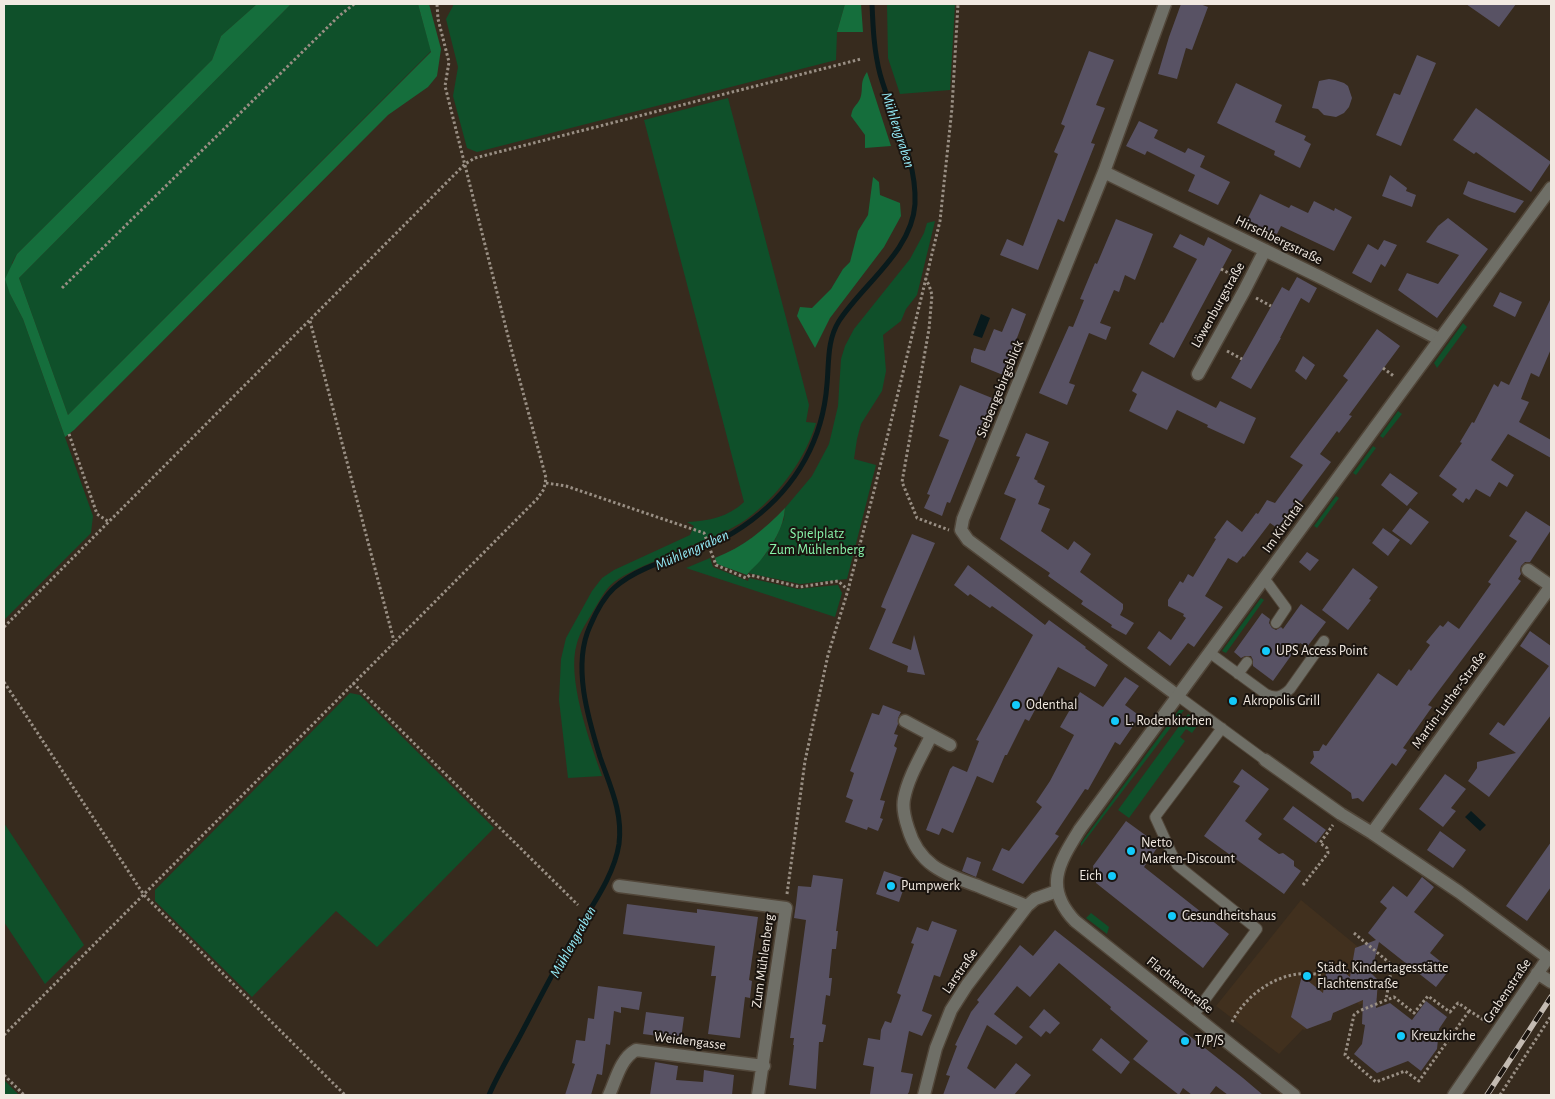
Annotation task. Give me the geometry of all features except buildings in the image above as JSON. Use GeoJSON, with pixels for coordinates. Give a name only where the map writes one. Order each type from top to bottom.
{"type":"FeatureCollection","features":[{"type":"Feature","properties":{"kind":"street","name":"Siebengebirgsblick"},"geometry":{"type":"LineString","coordinates":[[1165,4],[1104,172],[963,520],[962,530],[968,540],[1178,696]]}},
{"type":"Feature","properties":{"kind":"street","name":"Hirschbergstraße"},"geometry":{"type":"LineString","coordinates":[[1104,172],[1322,278],[1439,339]]}},
{"type":"Feature","properties":{"kind":"street","name":"Im Kirchtal"},"geometry":{"type":"LineString","coordinates":[[1057,891],[1057,871],[1061,860],[1080,829],[1551,188]]}},
{"type":"Feature","properties":{"kind":"street","name":"Löwenburgstraße"},"geometry":{"type":"LineString","coordinates":[[1198,374],[1265,250]]}},
{"type":"Feature","properties":{"kind":"street","name":"Martin-Luther-Straße"},"geometry":{"type":"LineString","coordinates":[[1372,832],[1551,586],[1528,570]]}},
{"type":"Feature","properties":{"kind":"street"},"geometry":{"type":"LineString","coordinates":[[905,721],[950,745]]}},
{"type":"Feature","properties":{"kind":"street"},"geometry":{"type":"LineString","coordinates":[[931,736],[906,788],[904,800],[906,820],[912,842],[923,858],[940,871],[1027,906]]}},
{"type":"Feature","properties":{"kind":"street"},"geometry":{"type":"LineString","coordinates":[[1266,760],[1341,814],[1372,832],[1550,955]]}},
{"type":"Feature","properties":{"kind":"street","name":"Zum Mühlenberg"},"geometry":{"type":"LineString","coordinates":[[619,886],[786,908],[764,1066],[758,1095]]}},
{"type":"Feature","properties":{"kind":"street","name":"Larstraße"},"geometry":{"type":"LineString","coordinates":[[924,1095],[936,1048],[951,1010],[966,985],[1027,906],[1035,899],[1057,891]]}},
{"type":"Feature","properties":{"kind":"street","name":"Flachtenstraße"},"geometry":{"type":"LineString","coordinates":[[1057,891],[1065,910],[1075,920],[1294,1095]]}},
{"type":"Feature","properties":{"kind":"street","name":"Grabenstraße"},"geometry":{"type":"LineString","coordinates":[[1454,1095],[1550,955]]}},
{"type":"Feature","properties":{"kind":"street"},"geometry":{"type":"LineString","coordinates":[[1537,972],[1551,982]]}},
{"type":"Feature","properties":{"kind":"street","name":"Weidengasse"},"geometry":{"type":"LineString","coordinates":[[609,1095],[622,1065],[629,1055],[636,1050],[764,1066]]}},
{"type":"Feature","properties":{"kind":"lane"},"geometry":{"type":"LineString","coordinates":[[1264,578],[1286,608],[1276,623]]}},
{"type":"Feature","properties":{"kind":"lane"},"geometry":{"type":"LineString","coordinates":[[1210,653],[1271,697],[1284,694],[1324,641]]}},
{"type":"Feature","properties":{"kind":"lane"},"geometry":{"type":"LineString","coordinates":[[1238,674],[1247,662]]}},
{"type":"Feature","properties":{"kind":"lane"},"geometry":{"type":"LineString","coordinates":[[1178,696],[1266,760]]}},
{"type":"Feature","properties":{"kind":"lane"},"geometry":{"type":"LineString","coordinates":[[1193,1016],[1257,929],[1177,865],[1155,817],[1222,728]]}},
{"type":"Feature","properties":{"kind":"path"},"geometry":{"type":"LineString","coordinates":[[62,288],[354,4]]}},
{"type":"Feature","properties":{"kind":"path"},"geometry":{"type":"LineString","coordinates":[[4,1035],[537,499],[544,489],[546,483],[541,455],[510,344],[445,86],[449,62],[438,19],[437,4]]}},
{"type":"Feature","properties":{"kind":"path"},"geometry":{"type":"LineString","coordinates":[[786,908],[788,879],[805,762],[828,655],[848,590],[887,439],[940,221],[952,108],[958,4]]}},
{"type":"Feature","properties":{"kind":"path"},"geometry":{"type":"LineString","coordinates":[[4,627],[465,164],[475,158],[861,59]]}},
{"type":"Feature","properties":{"kind":"path"},"geometry":{"type":"LineString","coordinates":[[925,277],[932,296],[929,330],[902,482],[917,518],[951,531]]}},
{"type":"Feature","properties":{"kind":"path"},"geometry":{"type":"LineString","coordinates":[[310,321],[394,642]]}},
{"type":"Feature","properties":{"kind":"path"},"geometry":{"type":"LineString","coordinates":[[69,434],[97,514],[109,522]]}},
{"type":"Feature","properties":{"kind":"path"},"geometry":{"type":"LineString","coordinates":[[546,483],[566,486],[704,533],[716,565],[746,578],[750,576],[800,587],[838,581],[848,590]]}},
{"type":"Feature","properties":{"kind":"path"},"geometry":{"type":"LineString","coordinates":[[4,682],[144,895],[345,1095]]}},
{"type":"Feature","properties":{"kind":"path"},"geometry":{"type":"LineString","coordinates":[[353,683],[578,904]]}},
{"type":"Feature","properties":{"kind":"path"},"geometry":{"type":"LineString","coordinates":[[1303,885],[1328,852],[1327,848],[1320,842],[1341,814]]}},
{"type":"Feature","properties":{"kind":"path"},"geometry":{"type":"LineString","coordinates":[[1354,933],[1392,965],[1386,1000]]}},
{"type":"Feature","properties":{"kind":"path"},"geometry":{"type":"LineString","coordinates":[[1232,1022],[1244,1005],[1262,988],[1292,974],[1308,972],[1320,975]]}},
{"type":"Feature","properties":{"kind":"path"},"geometry":{"type":"LineString","coordinates":[[1469,1011],[1419,1081],[1405,1071],[1376,1082],[1345,1055],[1354,1016],[1359,1011],[1394,997],[1414,1013],[1428,996],[1450,1012],[1458,1003],[1499,1030]]}},
{"type":"Feature","properties":{"kind":"path"},"geometry":{"type":"LineString","coordinates":[[1500,1095],[1551,1016]]}},
{"type":"Feature","properties":{"kind":"path"},"geometry":{"type":"LineString","coordinates":[[4,1075],[24,1095]]}},
{"type":"Feature","properties":{"kind":"shaded area"},"geometry":{"type":"Polygon","coordinates":[[[981,314],[990,318],[982,338],[973,335],[981,314]]]}},
{"type":"Feature","properties":{"kind":"shaded area"},"geometry":{"type":"Polygon","coordinates":[[[1471,811],[1486,825],[1480,831],[1465,817],[1471,811]]]}},
{"type":"Feature","properties":{"kind":"shaded area","name":"Städt. Kindertagesstätte Flachtenstraße"},"geometry":{"type":"Polygon","coordinates":[[[1301,900],[1374,960],[1371,973],[1378,980],[1377,998],[1359,1005],[1357,1002],[1333,1013],[1331,1020],[1303,1029],[1279,1054],[1216,1006],[1301,900]]]}},
{"type":"Feature","properties":{"kind":"green space"},"geometry":{"type":"Polygon","coordinates":[[[4,4],[257,4],[221,36],[212,60],[17,254],[12,263],[10,294],[23,319],[93,516],[91,533],[4,620],[4,4]]]}},
{"type":"Feature","properties":{"kind":"green space"},"geometry":{"type":"Polygon","coordinates":[[[257,4],[291,4],[19,278],[68,415],[431,52],[418,4],[429,4],[441,49],[437,76],[428,87],[388,115],[65,437],[23,319],[10,294],[5,279],[17,254],[212,60],[221,36],[257,4]]]}},
{"type":"Feature","properties":{"kind":"green space"},"geometry":{"type":"Polygon","coordinates":[[[291,4],[418,4],[431,51],[68,415],[19,278],[291,4]]]}},
{"type":"Feature","properties":{"kind":"green space"},"geometry":{"type":"Polygon","coordinates":[[[453,4],[845,4],[837,32],[836,60],[477,152],[467,148],[453,96],[458,67],[446,19],[453,4]]]}},
{"type":"Feature","properties":{"kind":"green space"},"geometry":{"type":"Polygon","coordinates":[[[845,4],[861,4],[863,32],[837,32],[845,4]]]}},
{"type":"Feature","properties":{"kind":"green space"},"geometry":{"type":"Polygon","coordinates":[[[887,4],[955,4],[950,90],[900,94],[888,58],[887,4]]]}},
{"type":"Feature","properties":{"kind":"green space"},"geometry":{"type":"Polygon","coordinates":[[[867,72],[891,146],[865,148],[865,135],[851,116],[860,99],[863,79],[867,72]]]}},
{"type":"Feature","properties":{"kind":"green space"},"geometry":{"type":"Polygon","coordinates":[[[728,98],[809,405],[806,422],[816,423],[806,448],[783,485],[747,519],[700,544],[693,545],[623,576],[604,592],[580,635],[574,657],[581,710],[602,776],[568,778],[559,700],[561,659],[566,638],[592,591],[602,578],[614,570],[690,535],[694,526],[687,522],[703,521],[725,515],[744,502],[644,120],[728,98]]]}},
{"type":"Feature","properties":{"kind":"green space"},"geometry":{"type":"Polygon","coordinates":[[[873,177],[879,182],[880,195],[900,203],[901,216],[884,247],[830,318],[815,348],[797,316],[800,307],[812,308],[831,289],[843,269],[850,262],[858,231],[868,215],[873,177]]]}},
{"type":"Feature","properties":{"kind":"green space","name":"Spielplatz Zum Mühlenberg"},"geometry":{"type":"Polygon","coordinates":[[[935,221],[917,295],[906,309],[901,321],[883,335],[886,371],[882,391],[861,424],[857,439],[854,459],[876,465],[847,579],[800,584],[748,573],[765,555],[775,540],[784,519],[785,508],[812,476],[829,444],[838,406],[841,359],[854,329],[910,259],[924,233],[927,223],[935,221]]]}},
{"type":"Feature","properties":{"kind":"green space"},"geometry":{"type":"Polygon","coordinates":[[[1463,323],[1467,327],[1437,368],[1434,363],[1463,323]]]}},
{"type":"Feature","properties":{"kind":"green space"},"geometry":{"type":"Polygon","coordinates":[[[1398,411],[1402,414],[1383,438],[1380,436],[1398,411]]]}},
{"type":"Feature","properties":{"kind":"green space"},"geometry":{"type":"Polygon","coordinates":[[[1373,446],[1376,448],[1356,475],[1353,473],[1373,446]]]}},
{"type":"Feature","properties":{"kind":"green space"},"geometry":{"type":"Polygon","coordinates":[[[1336,496],[1339,498],[1317,528],[1314,526],[1336,496]]]}},
{"type":"Feature","properties":{"kind":"green space"},"geometry":{"type":"Polygon","coordinates":[[[785,508],[780,529],[773,543],[747,575],[717,564],[715,558],[735,549],[753,537],[785,508]]]}},
{"type":"Feature","properties":{"kind":"green space"},"geometry":{"type":"Polygon","coordinates":[[[710,558],[713,567],[748,581],[749,578],[798,589],[838,585],[842,593],[835,617],[686,568],[710,558]]]}},
{"type":"Feature","properties":{"kind":"green space"},"geometry":{"type":"Polygon","coordinates":[[[1261,598],[1264,600],[1226,653],[1222,651],[1261,598]]]}},
{"type":"Feature","properties":{"kind":"green space"},"geometry":{"type":"Polygon","coordinates":[[[350,693],[360,695],[494,828],[377,947],[336,911],[252,997],[155,901],[155,890],[350,693]]]}},
{"type":"Feature","properties":{"kind":"green space"},"geometry":{"type":"Polygon","coordinates":[[[1179,710],[1184,710],[1081,846],[1081,843],[1179,710]]]}},
{"type":"Feature","properties":{"kind":"green space"},"geometry":{"type":"Polygon","coordinates":[[[1188,714],[1200,722],[1192,733],[1186,729],[1180,737],[1185,741],[1129,818],[1118,810],[1188,714]]]}},
{"type":"Feature","properties":{"kind":"green space"},"geometry":{"type":"Polygon","coordinates":[[[4,823],[84,945],[45,984],[4,922],[4,823]]]}},
{"type":"Feature","properties":{"kind":"green space"},"geometry":{"type":"Polygon","coordinates":[[[1091,913],[1109,927],[1107,934],[1086,918],[1091,913]]]}},
{"type":"Feature","properties":{"kind":"green space"},"geometry":{"type":"Polygon","coordinates":[[[4,1080],[19,1095],[4,1095],[4,1080]]]}},
{"type":"Feature","properties":{"kind":"waterway","name":"Mühlengraben"},"geometry":{"type":"LineString","coordinates":[[489,1095],[560,960],[601,892],[612,868],[619,844],[620,832],[617,810],[595,742],[584,691],[582,657],[590,626],[606,596],[614,588],[649,567],[702,548],[738,530],[768,507],[794,477],[805,460],[820,424],[827,384],[830,344],[835,328],[849,307],[896,252],[912,221],[915,204],[912,170],[903,138],[880,74],[873,31],[872,4]]}},
{"type":"Feature","properties":{"kind":"railway"},"geometry":{"type":"LineString","coordinates":[[1487,1095],[1551,997]]}},
{"type":"Feature","properties":{"kind":"place","name":"UPS Access Point"},"geometry":{"type":"Point","coordinates":[1266,651]}},
{"type":"Feature","properties":{"kind":"place","name":"Akropolis Grill"},"geometry":{"type":"Point","coordinates":[1233,701]}},
{"type":"Feature","properties":{"kind":"place","name":"Odenthal"},"geometry":{"type":"Point","coordinates":[1016,705]}},
{"type":"Feature","properties":{"kind":"place","name":"L. Rodenkirchen"},"geometry":{"type":"Point","coordinates":[1115,721]}},
{"type":"Feature","properties":{"kind":"place","name":"Netto Marken-Discount"},"geometry":{"type":"Point","coordinates":[1131,851]}},
{"type":"Feature","properties":{"kind":"place","name":"Eich"},"geometry":{"type":"Point","coordinates":[1112,876]}},
{"type":"Feature","properties":{"kind":"place","name":"Pumpwerk"},"geometry":{"type":"Point","coordinates":[891,886]}},
{"type":"Feature","properties":{"kind":"place","name":"Gesundheitshaus"},"geometry":{"type":"Point","coordinates":[1172,916]}},
{"type":"Feature","properties":{"kind":"place","name":"Städt. Kindertagesstätte Flachtenstraße"},"geometry":{"type":"Point","coordinates":[1307,976]}},
{"type":"Feature","properties":{"kind":"place","name":"Kreuzkirche"},"geometry":{"type":"Point","coordinates":[1401,1036]}},
{"type":"Feature","properties":{"kind":"place","name":"T/P/S"},"geometry":{"type":"Point","coordinates":[1185,1041]}}]}
